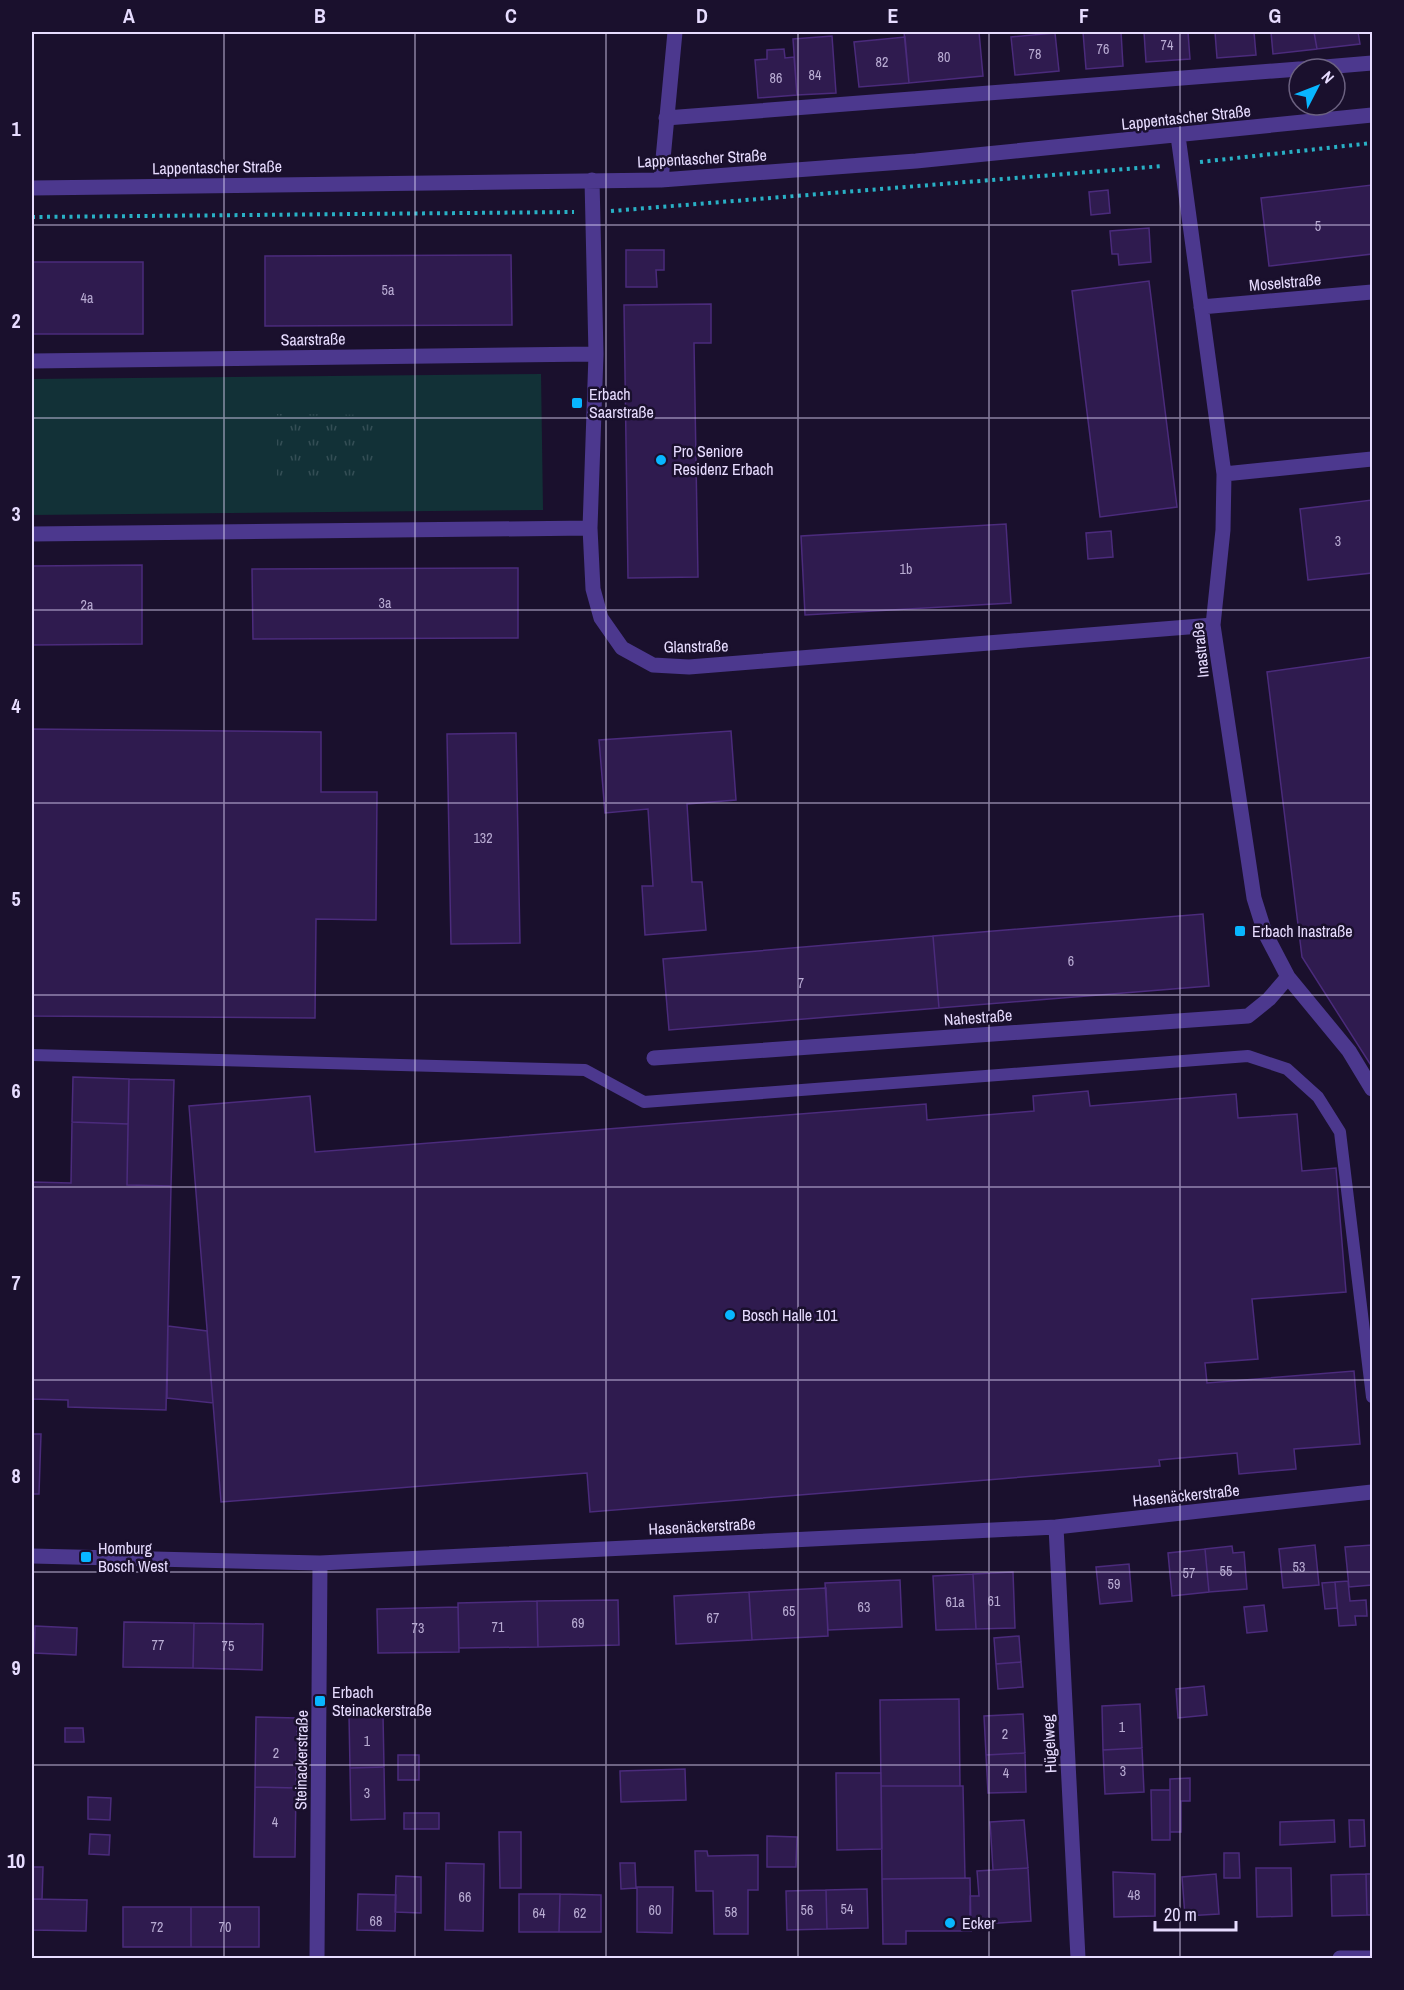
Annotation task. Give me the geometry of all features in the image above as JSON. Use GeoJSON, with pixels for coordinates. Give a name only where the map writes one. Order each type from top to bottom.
{"type":"FeatureCollection","features":[{"type":"Feature","properties":{"kind":"street"},"geometry":{"type":"LineString","coordinates":[[661,180],[675,32]]}},
{"type":"Feature","properties":{"kind":"street"},"geometry":{"type":"LineString","coordinates":[[1347,65],[1372,63]]}},
{"type":"Feature","properties":{"kind":"street"},"geometry":{"type":"LineString","coordinates":[[666,118],[1287,70]]}},
{"type":"Feature","properties":{"kind":"street","name":"Lappentascher Straße"},"geometry":{"type":"LineString","coordinates":[[32,188],[661,180],[845,167],[1178,136],[1372,115]]}},
{"type":"Feature","properties":{"kind":"street","name":"Inastraße"},"geometry":{"type":"LineString","coordinates":[[1178,136],[1224,474],[1223,530],[1214,625],[1254,898],[1265,933],[1288,977],[1349,1050],[1372,1089]]}},
{"type":"Feature","properties":{"kind":"street","name":"Glanstraße"},"geometry":{"type":"LineString","coordinates":[[592,180],[596,354],[590,528],[593,589],[601,618],[622,648],[653,664],[689,667],[1214,625]]}},
{"type":"Feature","properties":{"kind":"street","name":"Moselstraße"},"geometry":{"type":"LineString","coordinates":[[1201,307],[1372,292]]}},
{"type":"Feature","properties":{"kind":"street","name":"Saarstraße"},"geometry":{"type":"LineString","coordinates":[[32,361],[596,354]]}},
{"type":"Feature","properties":{"kind":"street"},"geometry":{"type":"LineString","coordinates":[[1224,474],[1372,459]]}},
{"type":"Feature","properties":{"kind":"street"},"geometry":{"type":"LineString","coordinates":[[32,534],[590,528]]}},
{"type":"Feature","properties":{"kind":"street","name":"Nahestraße"},"geometry":{"type":"LineString","coordinates":[[654,1058],[1248,1016],[1269,999],[1288,977]]}},
{"type":"Feature","properties":{"kind":"street","name":"Hasenäckerstraße"},"geometry":{"type":"LineString","coordinates":[[32,1556],[320,1563],[1056,1527],[1372,1492]]}},
{"type":"Feature","properties":{"kind":"street","name":"Hügelweg"},"geometry":{"type":"LineString","coordinates":[[1056,1527],[1078,1959]]}},
{"type":"Feature","properties":{"kind":"street","name":"Steinackerstraße"},"geometry":{"type":"LineString","coordinates":[[317,1959],[320,1563]]}},
{"type":"Feature","properties":{"kind":"street"},"geometry":{"type":"LineString","coordinates":[[1340,1959],[1372,1958]]}},
{"type":"Feature","properties":{"kind":"lane"},"geometry":{"type":"LineString","coordinates":[[32,1055],[585,1070],[644,1102],[1248,1056],[1287,1069],[1318,1097],[1340,1132],[1372,1397]]}},
{"type":"Feature","properties":{"kind":"green space"},"geometry":{"type":"Polygon","coordinates":[[[541,374],[543,510],[32,515],[32,379],[541,374]]]}},
{"type":"Feature","properties":{"kind":"green space"},"geometry":{"type":"Polygon","coordinates":[[[277,414],[380,415],[379,478],[277,478],[277,414]]]}},
{"type":"Feature","properties":{"kind":"building"},"geometry":{"type":"Polygon","coordinates":[[[904,32],[979,32],[983,76],[909,83],[904,32]]]}},
{"type":"Feature","properties":{"kind":"building"},"geometry":{"type":"Polygon","coordinates":[[[1083,32],[1121,32],[1123,66],[1086,69],[1083,32]]]}},
{"type":"Feature","properties":{"kind":"building"},"geometry":{"type":"Polygon","coordinates":[[[1144,32],[1188,32],[1190,59],[1146,62],[1144,32]]]}},
{"type":"Feature","properties":{"kind":"building"},"geometry":{"type":"Polygon","coordinates":[[[1215,32],[1254,32],[1256,55],[1217,58],[1215,32]]]}},
{"type":"Feature","properties":{"kind":"building"},"geometry":{"type":"Polygon","coordinates":[[[1271,32],[1314,32],[1317,49],[1273,54],[1271,32]]]}},
{"type":"Feature","properties":{"kind":"building"},"geometry":{"type":"Polygon","coordinates":[[[1314,32],[1358,32],[1360,44],[1317,49],[1314,32]]]}},
{"type":"Feature","properties":{"kind":"building"},"geometry":{"type":"Polygon","coordinates":[[[1055,33],[1059,71],[1015,75],[1011,37],[1055,33]]]}},
{"type":"Feature","properties":{"kind":"building"},"geometry":{"type":"Polygon","coordinates":[[[832,36],[836,93],[797,95],[793,39],[832,36]]]}},
{"type":"Feature","properties":{"kind":"building"},"geometry":{"type":"Polygon","coordinates":[[[905,37],[909,83],[859,87],[854,42],[905,37]]]}},
{"type":"Feature","properties":{"kind":"building"},"geometry":{"type":"Polygon","coordinates":[[[784,49],[785,58],[794,57],[797,95],[758,98],[755,60],[767,59],[767,50],[784,49]]]}},
{"type":"Feature","properties":{"kind":"building"},"geometry":{"type":"Polygon","coordinates":[[[1372,185],[1372,254],[1269,266],[1261,198],[1372,185]]]}},
{"type":"Feature","properties":{"kind":"building"},"geometry":{"type":"Polygon","coordinates":[[[1108,190],[1110,213],[1091,215],[1089,192],[1108,190]]]}},
{"type":"Feature","properties":{"kind":"building"},"geometry":{"type":"Polygon","coordinates":[[[1149,228],[1151,262],[1119,265],[1118,254],[1112,254],[1110,231],[1149,228]]]}},
{"type":"Feature","properties":{"kind":"building"},"geometry":{"type":"Polygon","coordinates":[[[626,250],[664,250],[664,270],[656,270],[657,287],[626,287],[626,250]]]}},
{"type":"Feature","properties":{"kind":"building"},"geometry":{"type":"Polygon","coordinates":[[[511,255],[512,325],[265,326],[265,256],[511,255]]]}},
{"type":"Feature","properties":{"kind":"building"},"geometry":{"type":"Polygon","coordinates":[[[32,262],[143,262],[143,334],[32,334],[32,262]]]}},
{"type":"Feature","properties":{"kind":"building"},"geometry":{"type":"Polygon","coordinates":[[[1149,281],[1177,507],[1100,517],[1072,291],[1149,281]]]}},
{"type":"Feature","properties":{"kind":"building","name":"Pro Seniore Residenz Erbach"},"geometry":{"type":"Polygon","coordinates":[[[711,304],[711,343],[694,343],[698,577],[628,578],[624,305],[711,304]]]}},
{"type":"Feature","properties":{"kind":"building"},"geometry":{"type":"Polygon","coordinates":[[[1372,500],[1372,573],[1308,580],[1300,509],[1372,500]]]}},
{"type":"Feature","properties":{"kind":"building"},"geometry":{"type":"Polygon","coordinates":[[[1006,524],[1011,603],[805,615],[801,536],[1006,524]]]}},
{"type":"Feature","properties":{"kind":"building"},"geometry":{"type":"Polygon","coordinates":[[[1111,531],[1113,557],[1088,559],[1086,533],[1111,531]]]}},
{"type":"Feature","properties":{"kind":"building"},"geometry":{"type":"Polygon","coordinates":[[[142,565],[142,644],[32,645],[32,566],[142,565]]]}},
{"type":"Feature","properties":{"kind":"building"},"geometry":{"type":"Polygon","coordinates":[[[518,568],[518,638],[253,639],[252,569],[518,568]]]}},
{"type":"Feature","properties":{"kind":"building"},"geometry":{"type":"Polygon","coordinates":[[[1372,657],[1372,1067],[1302,957],[1267,672],[1372,657]]]}},
{"type":"Feature","properties":{"kind":"building"},"geometry":{"type":"Polygon","coordinates":[[[32,729],[321,732],[321,792],[377,792],[376,920],[316,919],[315,1018],[32,1016],[32,729]]]}},
{"type":"Feature","properties":{"kind":"building"},"geometry":{"type":"Polygon","coordinates":[[[731,731],[736,800],[687,804],[692,882],[702,882],[706,930],[645,935],[642,886],[653,886],[648,809],[605,813],[599,740],[731,731]]]}},
{"type":"Feature","properties":{"kind":"building"},"geometry":{"type":"Polygon","coordinates":[[[516,733],[520,943],[451,944],[447,734],[516,733]]]}},
{"type":"Feature","properties":{"kind":"building"},"geometry":{"type":"Polygon","coordinates":[[[1203,914],[1209,986],[939,1008],[933,936],[1203,914]]]}},
{"type":"Feature","properties":{"kind":"building"},"geometry":{"type":"Polygon","coordinates":[[[933,936],[939,1008],[669,1030],[663,959],[933,936]]]}},
{"type":"Feature","properties":{"kind":"building"},"geometry":{"type":"Polygon","coordinates":[[[73,1077],[129,1079],[128,1124],[72,1122],[73,1077]]]}},
{"type":"Feature","properties":{"kind":"building"},"geometry":{"type":"Polygon","coordinates":[[[129,1079],[174,1080],[171,1186],[127,1185],[129,1079]]]}},
{"type":"Feature","properties":{"kind":"building","name":"Bosch Halle 101"},"geometry":{"type":"Polygon","coordinates":[[[1088,1091],[1090,1106],[1236,1094],[1238,1118],[1297,1114],[1302,1171],[1336,1168],[1346,1292],[1252,1299],[1258,1359],[1205,1363],[1207,1383],[1354,1371],[1360,1444],[1294,1449],[1296,1469],[1239,1474],[1237,1453],[1159,1460],[1160,1466],[590,1512],[587,1473],[221,1502],[189,1106],[310,1096],[315,1152],[926,1104],[927,1120],[1034,1111],[1033,1096],[1088,1091]]]}},
{"type":"Feature","properties":{"kind":"building"},"geometry":{"type":"Polygon","coordinates":[[[72,1122],[128,1124],[127,1185],[171,1186],[166,1410],[68,1407],[68,1400],[32,1399],[32,1182],[71,1183],[72,1122]]]}},
{"type":"Feature","properties":{"kind":"building"},"geometry":{"type":"Polygon","coordinates":[[[168,1326],[207,1331],[213,1403],[167,1398],[168,1326]]]}},
{"type":"Feature","properties":{"kind":"building"},"geometry":{"type":"Polygon","coordinates":[[[32,1434],[41,1434],[39,1494],[32,1494],[32,1434]]]}},
{"type":"Feature","properties":{"kind":"building"},"geometry":{"type":"Polygon","coordinates":[[[1315,1545],[1319,1585],[1283,1588],[1279,1549],[1315,1545]]]}},
{"type":"Feature","properties":{"kind":"building"},"geometry":{"type":"Polygon","coordinates":[[[1372,1545],[1372,1585],[1349,1587],[1345,1547],[1372,1545]]]}},
{"type":"Feature","properties":{"kind":"building"},"geometry":{"type":"Polygon","coordinates":[[[1232,1546],[1233,1553],[1244,1552],[1247,1589],[1209,1592],[1205,1549],[1232,1546]]]}},
{"type":"Feature","properties":{"kind":"building"},"geometry":{"type":"Polygon","coordinates":[[[1205,1549],[1209,1592],[1172,1596],[1168,1553],[1205,1549]]]}},
{"type":"Feature","properties":{"kind":"building"},"geometry":{"type":"Polygon","coordinates":[[[1129,1564],[1132,1601],[1100,1604],[1096,1567],[1129,1564]]]}},
{"type":"Feature","properties":{"kind":"building"},"geometry":{"type":"Polygon","coordinates":[[[1013,1572],[1015,1628],[976,1629],[973,1574],[1013,1572]]]}},
{"type":"Feature","properties":{"kind":"building"},"geometry":{"type":"Polygon","coordinates":[[[973,1574],[976,1629],[936,1630],[933,1576],[973,1574]]]}},
{"type":"Feature","properties":{"kind":"building"},"geometry":{"type":"Polygon","coordinates":[[[900,1580],[902,1627],[828,1630],[825,1583],[900,1580]]]}},
{"type":"Feature","properties":{"kind":"building"},"geometry":{"type":"Polygon","coordinates":[[[1348,1581],[1350,1601],[1366,1600],[1367,1616],[1355,1616],[1356,1625],[1339,1626],[1335,1582],[1348,1581]]]}},
{"type":"Feature","properties":{"kind":"building"},"geometry":{"type":"Polygon","coordinates":[[[1335,1582],[1337,1608],[1325,1609],[1322,1583],[1335,1582]]]}},
{"type":"Feature","properties":{"kind":"building"},"geometry":{"type":"Polygon","coordinates":[[[826,1588],[828,1636],[752,1640],[749,1592],[826,1588]]]}},
{"type":"Feature","properties":{"kind":"building"},"geometry":{"type":"Polygon","coordinates":[[[749,1592],[752,1640],[676,1644],[674,1596],[749,1592]]]}},
{"type":"Feature","properties":{"kind":"building"},"geometry":{"type":"Polygon","coordinates":[[[618,1600],[619,1645],[538,1647],[537,1601],[618,1600]]]}},
{"type":"Feature","properties":{"kind":"building"},"geometry":{"type":"Polygon","coordinates":[[[537,1601],[538,1647],[459,1648],[458,1603],[537,1601]]]}},
{"type":"Feature","properties":{"kind":"building"},"geometry":{"type":"Polygon","coordinates":[[[1264,1605],[1267,1631],[1247,1633],[1244,1607],[1264,1605]]]}},
{"type":"Feature","properties":{"kind":"building"},"geometry":{"type":"Polygon","coordinates":[[[458,1607],[459,1652],[378,1653],[377,1609],[458,1607]]]}},
{"type":"Feature","properties":{"kind":"building"},"geometry":{"type":"Polygon","coordinates":[[[124,1622],[194,1623],[193,1668],[123,1667],[124,1622]]]}},
{"type":"Feature","properties":{"kind":"building"},"geometry":{"type":"Polygon","coordinates":[[[194,1623],[263,1624],[262,1670],[193,1668],[194,1623]]]}},
{"type":"Feature","properties":{"kind":"building"},"geometry":{"type":"Polygon","coordinates":[[[35,1626],[77,1628],[76,1655],[34,1653],[35,1626]]]}},
{"type":"Feature","properties":{"kind":"building"},"geometry":{"type":"Polygon","coordinates":[[[1019,1636],[1021,1662],[996,1664],[994,1638],[1019,1636]]]}},
{"type":"Feature","properties":{"kind":"building"},"geometry":{"type":"Polygon","coordinates":[[[1021,1662],[1023,1687],[998,1689],[996,1664],[1021,1662]]]}},
{"type":"Feature","properties":{"kind":"building"},"geometry":{"type":"Polygon","coordinates":[[[1204,1686],[1207,1715],[1178,1718],[1176,1689],[1204,1686]]]}},
{"type":"Feature","properties":{"kind":"building"},"geometry":{"type":"Polygon","coordinates":[[[959,1699],[960,1786],[881,1786],[880,1700],[959,1699]]]}},
{"type":"Feature","properties":{"kind":"building"},"geometry":{"type":"Polygon","coordinates":[[[1140,1704],[1142,1748],[1103,1750],[1102,1706],[1140,1704]]]}},
{"type":"Feature","properties":{"kind":"building"},"geometry":{"type":"Polygon","coordinates":[[[1023,1714],[1025,1753],[986,1755],[984,1716],[1023,1714]]]}},
{"type":"Feature","properties":{"kind":"building"},"geometry":{"type":"Polygon","coordinates":[[[349,1715],[383,1715],[384,1767],[350,1768],[349,1715]]]}},
{"type":"Feature","properties":{"kind":"building"},"geometry":{"type":"Polygon","coordinates":[[[256,1717],[297,1718],[296,1788],[255,1787],[256,1717]]]}},
{"type":"Feature","properties":{"kind":"building"},"geometry":{"type":"Polygon","coordinates":[[[65,1728],[83,1728],[84,1742],[65,1742],[65,1728]]]}},
{"type":"Feature","properties":{"kind":"building"},"geometry":{"type":"Polygon","coordinates":[[[1142,1748],[1144,1792],[1105,1794],[1103,1750],[1142,1748]]]}},
{"type":"Feature","properties":{"kind":"building"},"geometry":{"type":"Polygon","coordinates":[[[1025,1753],[1026,1792],[988,1793],[986,1755],[1025,1753]]]}},
{"type":"Feature","properties":{"kind":"building"},"geometry":{"type":"Polygon","coordinates":[[[398,1755],[419,1755],[419,1780],[398,1780],[398,1755]]]}},
{"type":"Feature","properties":{"kind":"building"},"geometry":{"type":"Polygon","coordinates":[[[384,1767],[385,1819],[351,1820],[350,1768],[384,1767]]]}},
{"type":"Feature","properties":{"kind":"building"},"geometry":{"type":"Polygon","coordinates":[[[685,1769],[686,1800],[621,1802],[620,1771],[685,1769]]]}},
{"type":"Feature","properties":{"kind":"building"},"geometry":{"type":"Polygon","coordinates":[[[836,1773],[881,1773],[882,1849],[837,1850],[836,1773]]]}},
{"type":"Feature","properties":{"kind":"building"},"geometry":{"type":"Polygon","coordinates":[[[1190,1778],[1190,1801],[1181,1801],[1181,1832],[1170,1832],[1170,1779],[1190,1778]]]}},
{"type":"Feature","properties":{"kind":"building"},"geometry":{"type":"Polygon","coordinates":[[[881,1786],[963,1786],[965,1878],[882,1879],[881,1786]]]}},
{"type":"Feature","properties":{"kind":"building"},"geometry":{"type":"Polygon","coordinates":[[[255,1787],[296,1788],[295,1857],[254,1857],[255,1787]]]}},
{"type":"Feature","properties":{"kind":"building"},"geometry":{"type":"Polygon","coordinates":[[[1151,1790],[1170,1790],[1170,1840],[1152,1840],[1151,1790]]]}},
{"type":"Feature","properties":{"kind":"building"},"geometry":{"type":"Polygon","coordinates":[[[88,1797],[111,1798],[110,1820],[88,1819],[88,1797]]]}},
{"type":"Feature","properties":{"kind":"building"},"geometry":{"type":"Polygon","coordinates":[[[404,1813],[439,1813],[439,1829],[404,1829],[404,1813]]]}},
{"type":"Feature","properties":{"kind":"building"},"geometry":{"type":"Polygon","coordinates":[[[1024,1820],[1028,1868],[993,1870],[990,1822],[1024,1820]]]}},
{"type":"Feature","properties":{"kind":"building"},"geometry":{"type":"Polygon","coordinates":[[[1334,1820],[1335,1842],[1280,1845],[1280,1822],[1334,1820]]]}},
{"type":"Feature","properties":{"kind":"building"},"geometry":{"type":"Polygon","coordinates":[[[1349,1820],[1364,1820],[1365,1846],[1350,1847],[1349,1820]]]}},
{"type":"Feature","properties":{"kind":"building"},"geometry":{"type":"Polygon","coordinates":[[[499,1832],[521,1832],[521,1888],[500,1888],[499,1832]]]}},
{"type":"Feature","properties":{"kind":"building"},"geometry":{"type":"Polygon","coordinates":[[[90,1834],[110,1835],[109,1855],[89,1854],[90,1834]]]}},
{"type":"Feature","properties":{"kind":"building"},"geometry":{"type":"Polygon","coordinates":[[[767,1836],[797,1837],[796,1867],[767,1867],[767,1836]]]}},
{"type":"Feature","properties":{"kind":"building"},"geometry":{"type":"Polygon","coordinates":[[[695,1851],[707,1851],[708,1856],[758,1855],[758,1890],[748,1890],[748,1934],[714,1934],[713,1891],[696,1891],[695,1851]]]}},
{"type":"Feature","properties":{"kind":"building"},"geometry":{"type":"Polygon","coordinates":[[[1224,1853],[1239,1853],[1240,1878],[1224,1878],[1224,1853]]]}},
{"type":"Feature","properties":{"kind":"building"},"geometry":{"type":"Polygon","coordinates":[[[446,1863],[484,1864],[483,1931],[445,1930],[446,1863]]]}},
{"type":"Feature","properties":{"kind":"building"},"geometry":{"type":"Polygon","coordinates":[[[620,1863],[635,1863],[636,1888],[621,1889],[620,1863]]]}},
{"type":"Feature","properties":{"kind":"building"},"geometry":{"type":"Polygon","coordinates":[[[32,1867],[43,1867],[42,1899],[32,1899],[32,1867]]]}},
{"type":"Feature","properties":{"kind":"building"},"geometry":{"type":"Polygon","coordinates":[[[1028,1868],[1031,1921],[970,1925],[970,1896],[979,1896],[977,1871],[1028,1868]]]}},
{"type":"Feature","properties":{"kind":"building"},"geometry":{"type":"Polygon","coordinates":[[[1256,1868],[1291,1868],[1292,1916],[1257,1917],[1256,1868]]]}},
{"type":"Feature","properties":{"kind":"building"},"geometry":{"type":"Polygon","coordinates":[[[1113,1872],[1155,1874],[1155,1916],[1114,1917],[1113,1872]]]}},
{"type":"Feature","properties":{"kind":"building"},"geometry":{"type":"Polygon","coordinates":[[[1216,1874],[1219,1914],[1185,1916],[1182,1877],[1216,1874]]]}},
{"type":"Feature","properties":{"kind":"building"},"geometry":{"type":"Polygon","coordinates":[[[1366,1874],[1367,1915],[1332,1916],[1331,1875],[1366,1874]]]}},
{"type":"Feature","properties":{"kind":"building"},"geometry":{"type":"Polygon","coordinates":[[[1366,1874],[1372,1874],[1372,1915],[1367,1915],[1366,1874]]]}},
{"type":"Feature","properties":{"kind":"building"},"geometry":{"type":"Polygon","coordinates":[[[396,1876],[421,1877],[421,1913],[395,1912],[396,1876]]]}},
{"type":"Feature","properties":{"kind":"building"},"geometry":{"type":"Polygon","coordinates":[[[970,1878],[971,1931],[906,1931],[906,1944],[883,1944],[882,1879],[970,1878]]]}},
{"type":"Feature","properties":{"kind":"building"},"geometry":{"type":"Polygon","coordinates":[[[637,1887],[673,1887],[672,1933],[637,1932],[637,1887]]]}},
{"type":"Feature","properties":{"kind":"building"},"geometry":{"type":"Polygon","coordinates":[[[867,1889],[868,1928],[827,1929],[826,1890],[867,1889]]]}},
{"type":"Feature","properties":{"kind":"building"},"geometry":{"type":"Polygon","coordinates":[[[826,1890],[827,1929],[787,1930],[786,1891],[826,1890]]]}},
{"type":"Feature","properties":{"kind":"building"},"geometry":{"type":"Polygon","coordinates":[[[358,1894],[396,1895],[395,1931],[357,1930],[358,1894]]]}},
{"type":"Feature","properties":{"kind":"building"},"geometry":{"type":"Polygon","coordinates":[[[519,1894],[560,1894],[559,1932],[519,1932],[519,1894]]]}},
{"type":"Feature","properties":{"kind":"building"},"geometry":{"type":"Polygon","coordinates":[[[560,1894],[601,1895],[601,1932],[559,1932],[560,1894]]]}},
{"type":"Feature","properties":{"kind":"building"},"geometry":{"type":"Polygon","coordinates":[[[32,1899],[87,1900],[86,1931],[32,1930],[32,1899]]]}},
{"type":"Feature","properties":{"kind":"building"},"geometry":{"type":"Polygon","coordinates":[[[123,1907],[191,1907],[191,1947],[123,1947],[123,1907]]]}},
{"type":"Feature","properties":{"kind":"building"},"geometry":{"type":"Polygon","coordinates":[[[191,1907],[259,1907],[259,1947],[191,1947],[191,1907]]]}},
{"type":"Feature","properties":{"kind":"place","name":"Erbach Saarstraße"},"geometry":{"type":"Point","coordinates":[577,403]}},
{"type":"Feature","properties":{"kind":"place","name":"Pro Seniore Residenz Erbach"},"geometry":{"type":"Point","coordinates":[661,460]}},
{"type":"Feature","properties":{"kind":"place","name":"Erbach Inastraße"},"geometry":{"type":"Point","coordinates":[1240,931]}},
{"type":"Feature","properties":{"kind":"place","name":"Bosch Halle 101"},"geometry":{"type":"Point","coordinates":[730,1315]}},
{"type":"Feature","properties":{"kind":"place","name":"Homburg Bosch West"},"geometry":{"type":"Point","coordinates":[86,1557]}},
{"type":"Feature","properties":{"kind":"place","name":"Erbach Steinackerstraße"},"geometry":{"type":"Point","coordinates":[320,1701]}},
{"type":"Feature","properties":{"kind":"place","name":"Ecker"},"geometry":{"type":"Point","coordinates":[950,1923]}}]}
